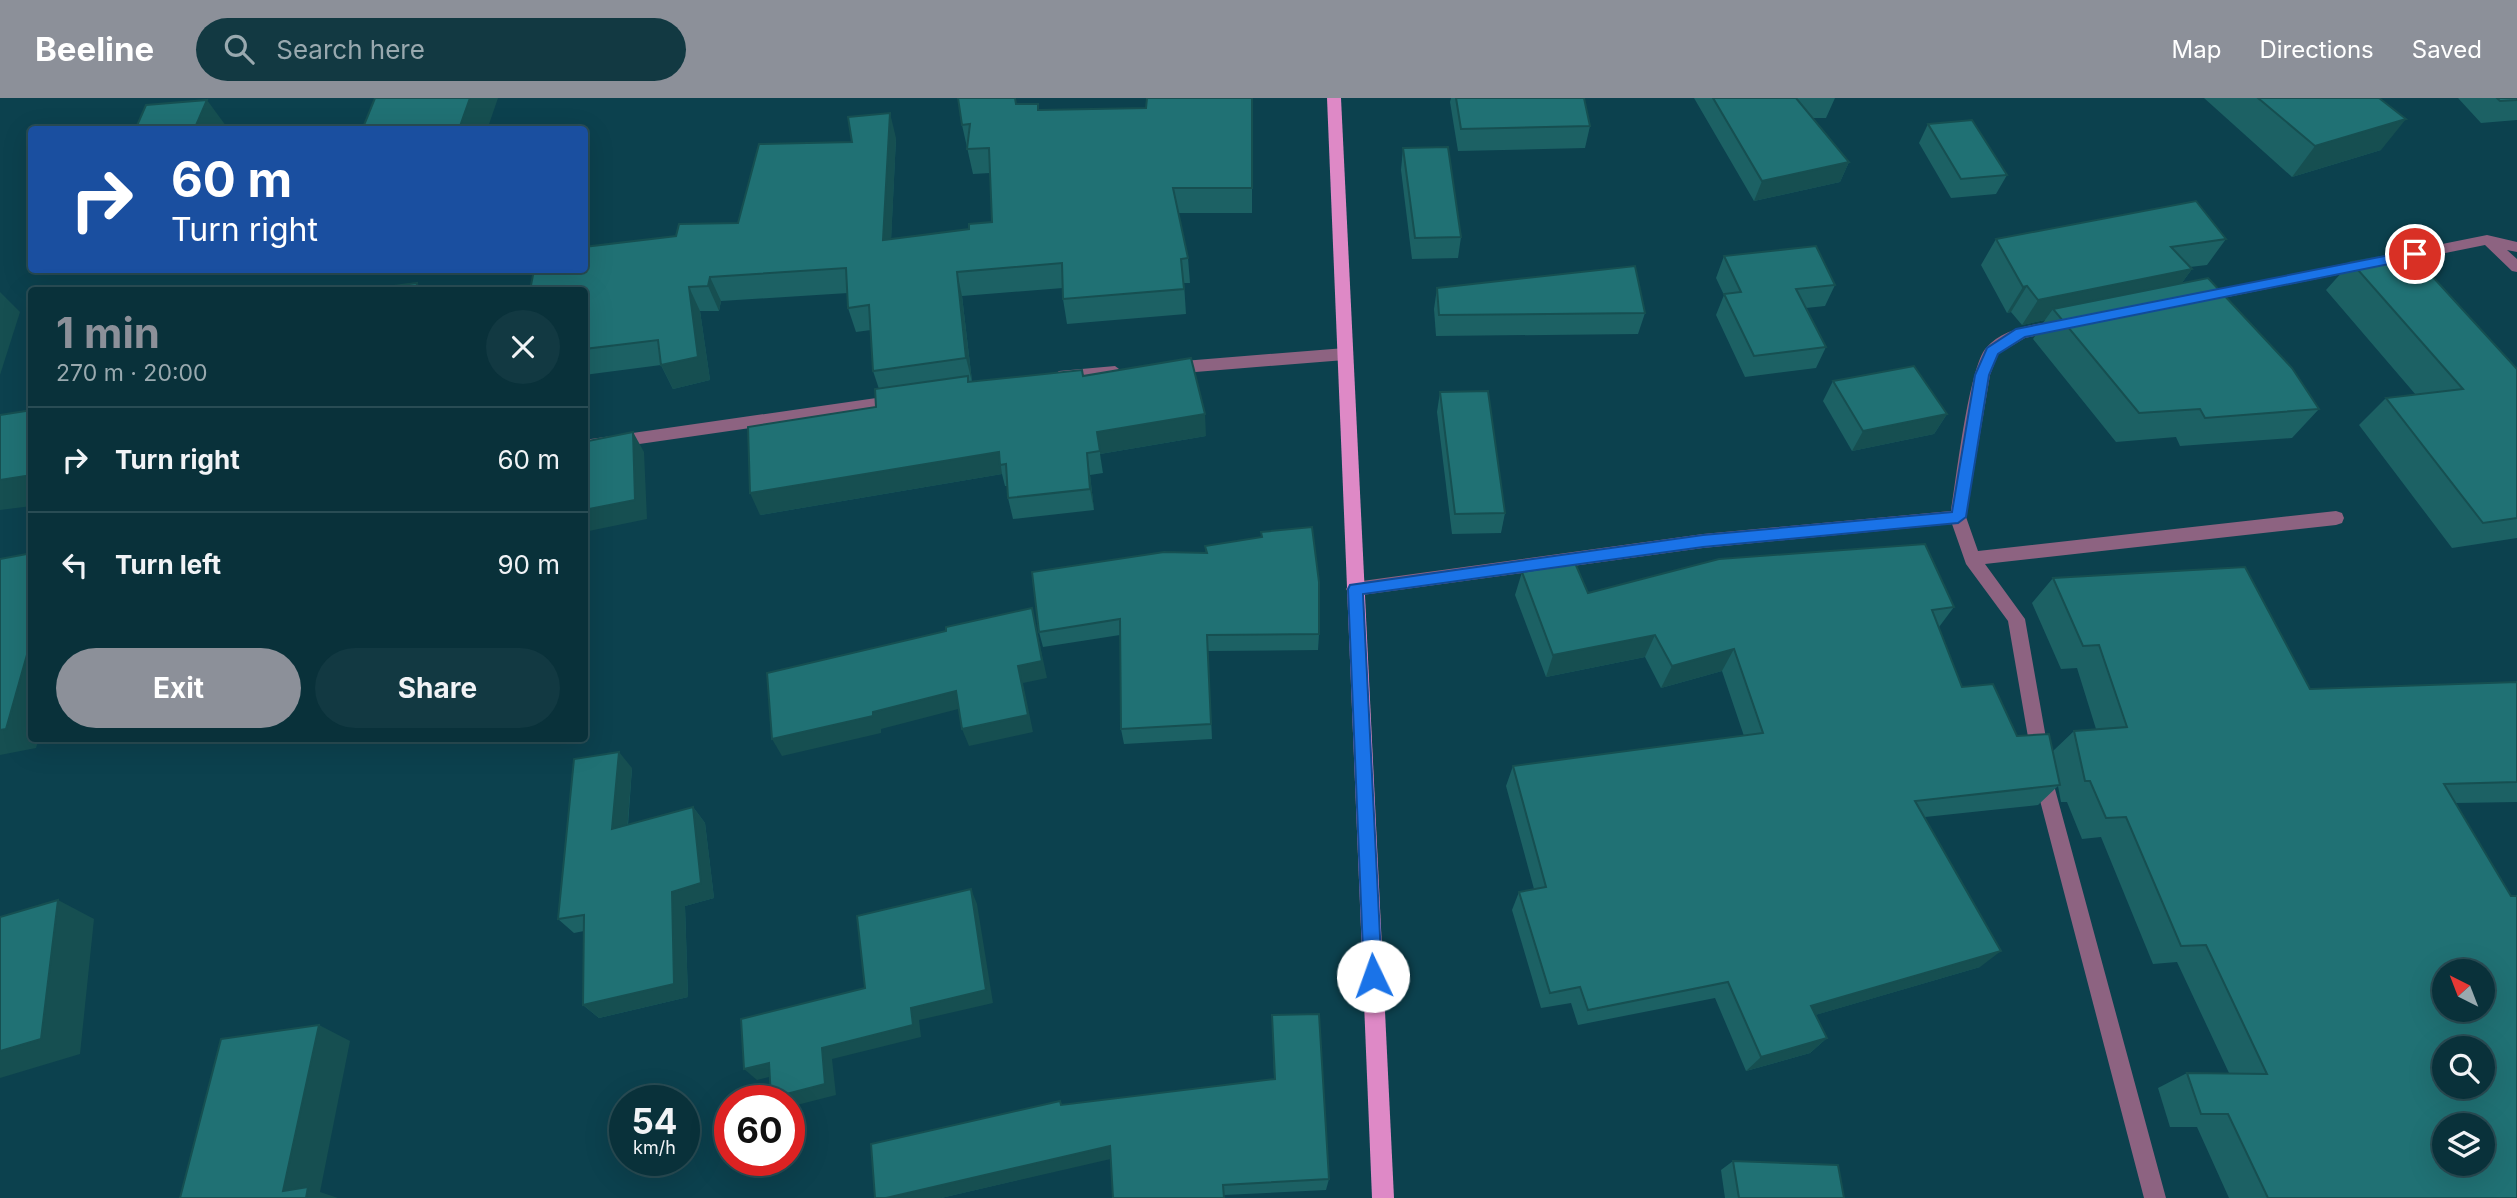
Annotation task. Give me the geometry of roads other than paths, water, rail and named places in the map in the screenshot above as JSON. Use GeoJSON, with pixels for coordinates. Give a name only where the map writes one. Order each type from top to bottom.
{"type":"FeatureCollection","features":[{"type":"Feature","properties":{"kind":"main road"},"geometry":{"type":"LineString","coordinates":[[1334,98],[1383,1198]]}},
{"type":"Feature","properties":{"kind":"street"},"geometry":{"type":"LineString","coordinates":[[2487,240],[2517,267]]}},
{"type":"Feature","properties":{"kind":"street"},"geometry":{"type":"LineString","coordinates":[[2185,300],[2487,240],[2517,247]]}},
{"type":"Feature","properties":{"kind":"street"},"geometry":{"type":"LineString","coordinates":[[2076,322],[2021,333],[1992,351],[1982,375],[1958,517],[1972,559],[2016,619],[2046,789],[2155,1198]]}},
{"type":"Feature","properties":{"kind":"street"},"geometry":{"type":"LineString","coordinates":[[1154,369],[1345,354]]}},
{"type":"Feature","properties":{"kind":"street"},"geometry":{"type":"LineString","coordinates":[[1044,379],[1126,371]]}},
{"type":"Feature","properties":{"kind":"street"},"geometry":{"type":"LineString","coordinates":[[588,445],[909,399]]}},
{"type":"Feature","properties":{"kind":"street"},"geometry":{"type":"LineString","coordinates":[[1355,589],[1703,541],[1958,517]]}},
{"type":"Feature","properties":{"kind":"street"},"geometry":{"type":"LineString","coordinates":[[1972,559],[2336,518]]}}]}
